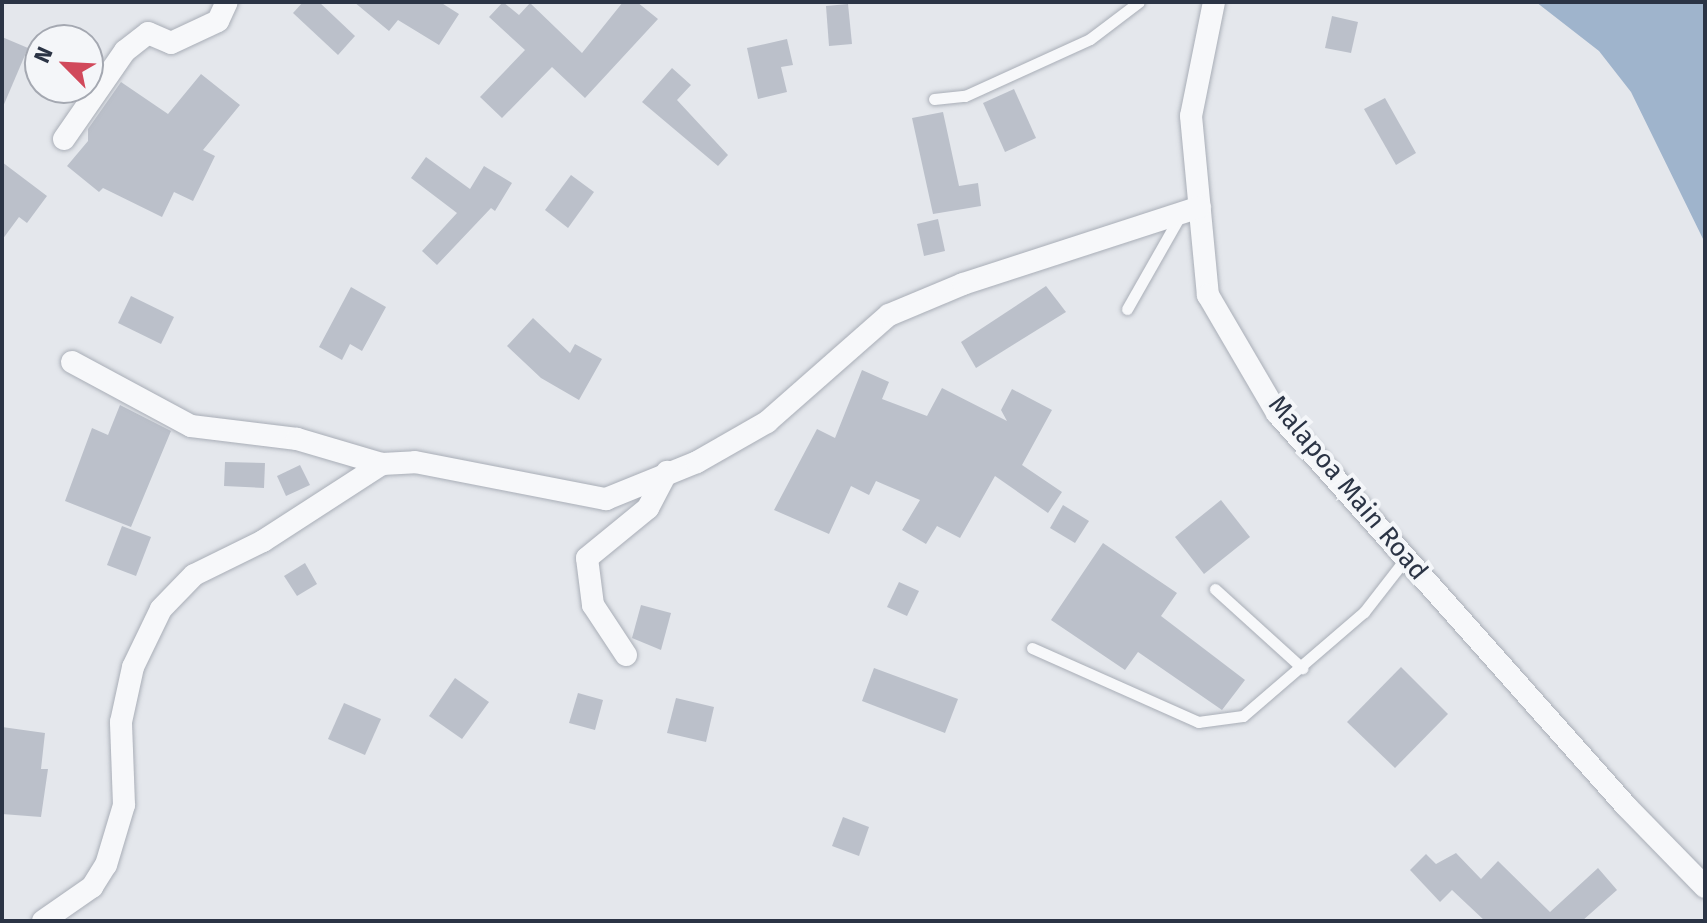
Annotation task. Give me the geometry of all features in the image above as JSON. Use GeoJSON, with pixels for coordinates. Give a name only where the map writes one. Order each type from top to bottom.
{"type":"FeatureCollection","features":[{"type":"Feature","properties":{"kind":"street"},"geometry":{"type":"LineString","coordinates":[[64,139],[125,51],[148,33],[171,43],[218,21],[227,2]]}},
{"type":"Feature","properties":{"kind":"street","name":"Malapoa Main Road"},"geometry":{"type":"LineString","coordinates":[[1214,2],[1191,116],[1190,210],[1208,295],[1277,413],[1626,806],[1705,887]]}},
{"type":"Feature","properties":{"kind":"street"},"geometry":{"type":"LineString","coordinates":[[72,362],[191,426],[297,439],[382,464],[415,462],[606,499],[668,471],[697,462],[767,422],[889,315],[963,284],[1190,210]]}},
{"type":"Feature","properties":{"kind":"street"},"geometry":{"type":"LineString","coordinates":[[43,921],[92,887],[119,835],[124,805],[124,696],[161,609],[194,575],[263,541],[382,464]]}},
{"type":"Feature","properties":{"kind":"street"},"geometry":{"type":"LineString","coordinates":[[626,655],[593,605],[587,558],[648,508],[668,471]]}},
{"type":"Feature","properties":{"kind":"lane"},"geometry":{"type":"LineString","coordinates":[[934,99],[965,96],[1090,39],[1139,2]]}},
{"type":"Feature","properties":{"kind":"lane"},"geometry":{"type":"LineString","coordinates":[[1127,309],[1190,210]]}},
{"type":"Feature","properties":{"kind":"lane"},"geometry":{"type":"LineString","coordinates":[[1032,648],[1198,722],[1243,716],[1364,612],[1406,558]]}},
{"type":"Feature","properties":{"kind":"lane"},"geometry":{"type":"LineString","coordinates":[[1215,589],[1302,668]]}},
{"type":"Feature","properties":{"kind":"water"},"geometry":{"type":"Polygon","coordinates":[[[1536,2],[1705,2],[1705,243],[1631,92],[1599,51],[1536,2]]]}},
{"type":"Feature","properties":{"kind":"building"},"geometry":{"type":"Polygon","coordinates":[[[303,2],[319,2],[355,36],[338,55],[293,13],[303,2]]]}},
{"type":"Feature","properties":{"kind":"building"},"geometry":{"type":"Polygon","coordinates":[[[354,2],[440,2],[459,14],[439,45],[398,20],[389,31],[354,2]]]}},
{"type":"Feature","properties":{"kind":"building"},"geometry":{"type":"Polygon","coordinates":[[[503,2],[519,15],[530,3],[582,53],[623,2],[637,2],[658,19],[585,98],[552,67],[502,118],[480,97],[525,50],[489,17],[503,2]]]}},
{"type":"Feature","properties":{"kind":"building"},"geometry":{"type":"Polygon","coordinates":[[[848,4],[852,44],[829,46],[826,6],[848,4]]]}},
{"type":"Feature","properties":{"kind":"building"},"geometry":{"type":"Polygon","coordinates":[[[1332,16],[1358,22],[1351,53],[1325,48],[1332,16]]]}},
{"type":"Feature","properties":{"kind":"building"},"geometry":{"type":"Polygon","coordinates":[[[2,37],[24,46],[24,57],[2,109],[2,37]]]}},
{"type":"Feature","properties":{"kind":"building"},"geometry":{"type":"Polygon","coordinates":[[[787,39],[793,65],[781,67],[787,92],[758,99],[747,48],[787,39]]]}},
{"type":"Feature","properties":{"kind":"building"},"geometry":{"type":"Polygon","coordinates":[[[672,68],[691,85],[677,100],[728,155],[718,166],[642,102],[672,68]]]}},
{"type":"Feature","properties":{"kind":"building"},"geometry":{"type":"Polygon","coordinates":[[[201,74],[240,105],[203,150],[215,156],[193,201],[174,192],[162,217],[103,188],[99,192],[67,166],[88,141],[88,129],[121,82],[168,114],[201,74]]]}},
{"type":"Feature","properties":{"kind":"building"},"geometry":{"type":"Polygon","coordinates":[[[1014,89],[1036,138],[1005,152],[983,103],[1014,89]]]}},
{"type":"Feature","properties":{"kind":"building"},"geometry":{"type":"Polygon","coordinates":[[[1385,98],[1416,153],[1396,165],[1364,109],[1385,98]]]}},
{"type":"Feature","properties":{"kind":"building"},"geometry":{"type":"Polygon","coordinates":[[[943,112],[959,186],[978,183],[981,206],[933,214],[912,118],[943,112]]]}},
{"type":"Feature","properties":{"kind":"building"},"geometry":{"type":"Polygon","coordinates":[[[426,157],[470,189],[484,166],[512,183],[495,211],[491,208],[437,265],[422,251],[457,213],[411,178],[426,157]]]}},
{"type":"Feature","properties":{"kind":"building"},"geometry":{"type":"Polygon","coordinates":[[[2,162],[47,196],[27,223],[19,217],[2,240],[2,162]]]}},
{"type":"Feature","properties":{"kind":"building"},"geometry":{"type":"Polygon","coordinates":[[[571,175],[594,192],[568,228],[545,210],[571,175]]]}},
{"type":"Feature","properties":{"kind":"building"},"geometry":{"type":"Polygon","coordinates":[[[938,219],[945,251],[924,256],[917,224],[938,219]]]}},
{"type":"Feature","properties":{"kind":"building"},"geometry":{"type":"Polygon","coordinates":[[[1046,286],[1066,312],[976,368],[961,342],[1046,286]]]}},
{"type":"Feature","properties":{"kind":"building"},"geometry":{"type":"Polygon","coordinates":[[[351,287],[386,307],[362,351],[350,344],[342,360],[319,347],[351,287]]]}},
{"type":"Feature","properties":{"kind":"building"},"geometry":{"type":"Polygon","coordinates":[[[131,296],[174,317],[161,344],[118,323],[131,296]]]}},
{"type":"Feature","properties":{"kind":"building"},"geometry":{"type":"Polygon","coordinates":[[[533,318],[570,353],[575,344],[602,359],[579,400],[541,378],[507,346],[533,318]]]}},
{"type":"Feature","properties":{"kind":"building"},"geometry":{"type":"Polygon","coordinates":[[[862,370],[889,382],[882,399],[927,416],[942,388],[1007,421],[1001,410],[1012,389],[1052,410],[1022,465],[1062,492],[1048,513],[995,476],[960,538],[937,526],[926,544],[902,530],[920,500],[876,481],[869,495],[851,486],[829,534],[774,510],[817,429],[835,438],[862,370]]]}},
{"type":"Feature","properties":{"kind":"building"},"geometry":{"type":"Polygon","coordinates":[[[120,405],[171,431],[131,527],[65,501],[92,428],[108,435],[120,405]]]}},
{"type":"Feature","properties":{"kind":"building"},"geometry":{"type":"Polygon","coordinates":[[[225,462],[265,463],[264,488],[224,486],[225,462]]]}},
{"type":"Feature","properties":{"kind":"building"},"geometry":{"type":"Polygon","coordinates":[[[300,465],[310,485],[286,496],[277,476],[300,465]]]}},
{"type":"Feature","properties":{"kind":"building"},"geometry":{"type":"Polygon","coordinates":[[[1221,500],[1250,537],[1204,574],[1175,537],[1221,500]]]}},
{"type":"Feature","properties":{"kind":"building"},"geometry":{"type":"Polygon","coordinates":[[[1063,505],[1089,521],[1075,543],[1050,528],[1063,505]]]}},
{"type":"Feature","properties":{"kind":"building"},"geometry":{"type":"Polygon","coordinates":[[[122,526],[151,537],[136,576],[107,565],[122,526]]]}},
{"type":"Feature","properties":{"kind":"building"},"geometry":{"type":"Polygon","coordinates":[[[1103,543],[1177,593],[1161,616],[1245,680],[1222,710],[1138,652],[1125,670],[1051,620],[1103,543]]]}},
{"type":"Feature","properties":{"kind":"building"},"geometry":{"type":"Polygon","coordinates":[[[305,563],[317,584],[297,596],[284,576],[305,563]]]}},
{"type":"Feature","properties":{"kind":"building"},"geometry":{"type":"Polygon","coordinates":[[[899,582],[919,591],[907,616],[887,607],[899,582]]]}},
{"type":"Feature","properties":{"kind":"building"},"geometry":{"type":"Polygon","coordinates":[[[641,605],[671,613],[661,650],[632,638],[641,605]]]}},
{"type":"Feature","properties":{"kind":"building"},"geometry":{"type":"Polygon","coordinates":[[[1401,667],[1448,714],[1395,768],[1347,722],[1401,667]]]}},
{"type":"Feature","properties":{"kind":"building"},"geometry":{"type":"Polygon","coordinates":[[[874,668],[958,699],[945,733],[862,701],[874,668]]]}},
{"type":"Feature","properties":{"kind":"building"},"geometry":{"type":"Polygon","coordinates":[[[455,678],[489,702],[462,739],[429,716],[455,678]]]}},
{"type":"Feature","properties":{"kind":"building"},"geometry":{"type":"Polygon","coordinates":[[[578,693],[603,700],[595,730],[569,723],[578,693]]]}},
{"type":"Feature","properties":{"kind":"building"},"geometry":{"type":"Polygon","coordinates":[[[676,698],[714,707],[706,742],[667,733],[676,698]]]}},
{"type":"Feature","properties":{"kind":"building"},"geometry":{"type":"Polygon","coordinates":[[[344,703],[381,719],[365,755],[328,739],[344,703]]]}},
{"type":"Feature","properties":{"kind":"building"},"geometry":{"type":"Polygon","coordinates":[[[2,727],[45,733],[41,769],[48,769],[41,817],[2,814],[2,727]]]}},
{"type":"Feature","properties":{"kind":"building"},"geometry":{"type":"Polygon","coordinates":[[[843,817],[869,827],[859,856],[832,846],[843,817]]]}},
{"type":"Feature","properties":{"kind":"building"},"geometry":{"type":"Polygon","coordinates":[[[1456,853],[1481,879],[1498,861],[1550,912],[1598,868],[1617,890],[1582,921],[1485,921],[1452,890],[1440,902],[1410,870],[1426,854],[1436,864],[1456,853]]]}}]}
